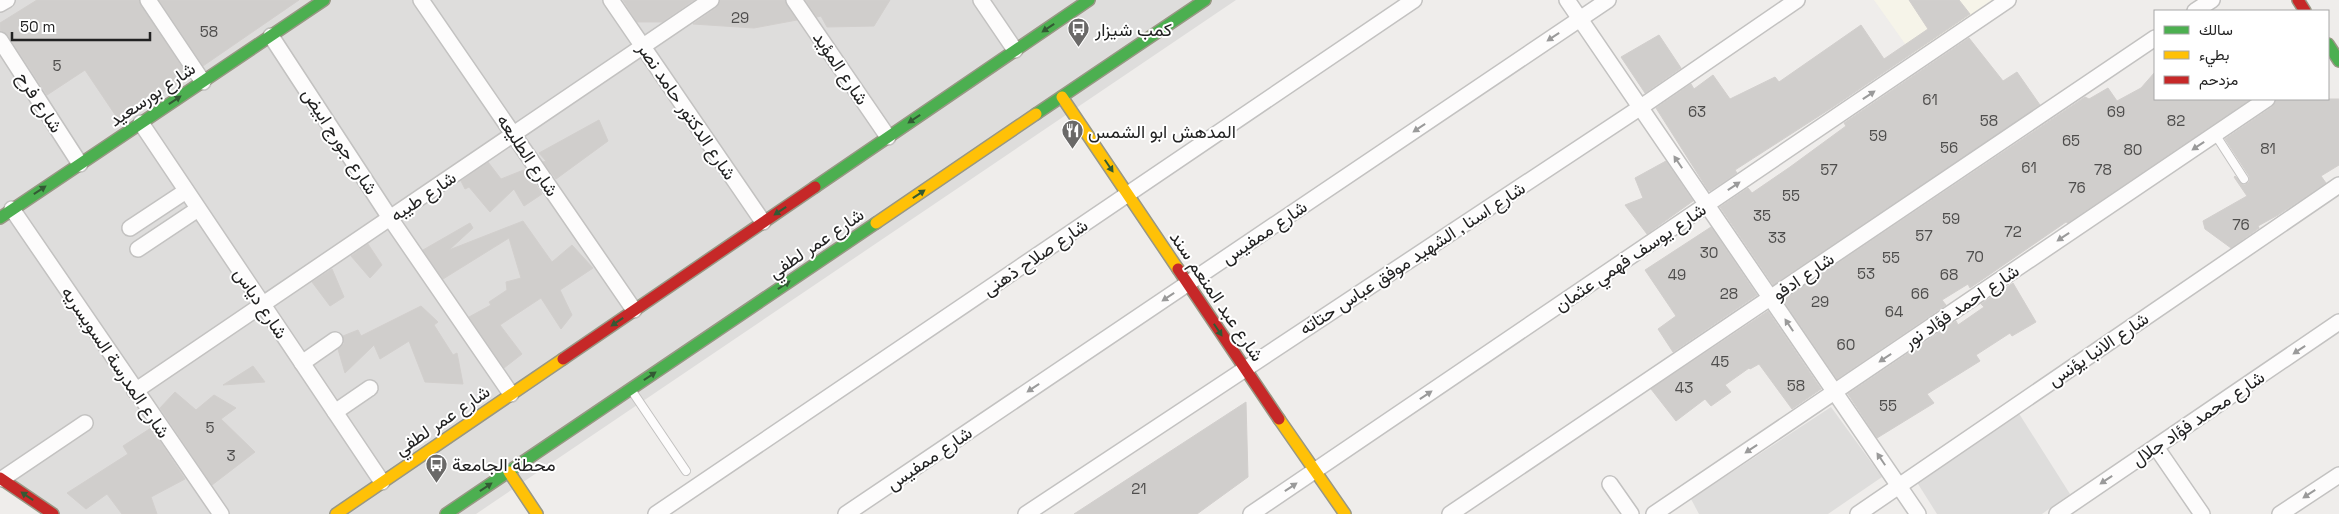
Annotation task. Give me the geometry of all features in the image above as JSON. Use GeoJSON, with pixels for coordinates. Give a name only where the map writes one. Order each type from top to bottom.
{"type":"FeatureCollection","features":[{"type":"Feature","properties":{"kind":"street"},"geometry":{"type":"LineString","coordinates":[[0,4],[7,0]]}},
{"type":"Feature","properties":{"kind":"street"},"geometry":{"type":"LineString","coordinates":[[148,0],[203,82]]}},
{"type":"Feature","properties":{"kind":"street","name":"شارع الطليعه"},"geometry":{"type":"LineString","coordinates":[[421,0],[634,310]]}},
{"type":"Feature","properties":{"kind":"street","name":"شارع الدكتور حامد نصر"},"geometry":{"type":"LineString","coordinates":[[611,0],[763,222]]}},
{"type":"Feature","properties":{"kind":"street","name":"شارع طيبه"},"geometry":{"type":"LineString","coordinates":[[135,391],[711,0]]}},
{"type":"Feature","properties":{"kind":"street","name":"شارع المؤيد"},"geometry":{"type":"LineString","coordinates":[[794,0],[888,137]]}},
{"type":"Feature","properties":{"kind":"street"},"geometry":{"type":"LineString","coordinates":[[981,0],[1015,50]]}},
{"type":"Feature","properties":{"kind":"street","name":"شارع عمر لطفي"},"geometry":{"type":"LineString","coordinates":[[336,514],[1089,0]]}},
{"type":"Feature","properties":{"kind":"street","name":"شارع عمر لطفي"},"geometry":{"type":"LineString","coordinates":[[446,514],[1205,0]]}},
{"type":"Feature","properties":{"kind":"street","name":"شارع صلاح ذهنى"},"geometry":{"type":"LineString","coordinates":[[656,514],[1414,0]]}},
{"type":"Feature","properties":{"kind":"street"},"geometry":{"type":"LineString","coordinates":[[1567,0],[1918,514]]}},
{"type":"Feature","properties":{"kind":"street","name":"شارع ممفيس"},"geometry":{"type":"LineString","coordinates":[[846,514],[1608,0]]}},
{"type":"Feature","properties":{"kind":"street","name":"شارع اسنا , الشهيد موفق عباس حتاته"},"geometry":{"type":"LineString","coordinates":[[1026,514],[1640,107],[1797,0]]}},
{"type":"Feature","properties":{"kind":"street","name":"شارع يوسف فهمي عثمان"},"geometry":{"type":"LineString","coordinates":[[1251,514],[2008,0]]}},
{"type":"Feature","properties":{"kind":"street"},"geometry":{"type":"LineString","coordinates":[[2197,10],[2212,0]]}},
{"type":"Feature","properties":{"kind":"street","name":"شارع بورسعيد"},"geometry":{"type":"LineString","coordinates":[[6,214],[203,82],[270,36],[315,2]]}},
{"type":"Feature","properties":{"kind":"street","name":"شارع جورج ابيض"},"geometry":{"type":"LineString","coordinates":[[270,36],[390,218],[511,394]]}},
{"type":"Feature","properties":{"kind":"street","name":"شارع ادفو"},"geometry":{"type":"LineString","coordinates":[[1450,514],[1470,509],[1770,298],[2154,39]]}},
{"type":"Feature","properties":{"kind":"street","name":"شارع فرح"},"geometry":{"type":"LineString","coordinates":[[0,40],[80,164]]}},
{"type":"Feature","properties":{"kind":"street","name":"شارع عبد المنعم سند"},"geometry":{"type":"LineString","coordinates":[[1062,97],[1187,284],[1345,514]]}},
{"type":"Feature","properties":{"kind":"street","name":"شارع احمد فؤاد نور"},"geometry":{"type":"LineString","coordinates":[[1654,514],[2266,100]]}},
{"type":"Feature","properties":{"kind":"street","name":"شارع دياس"},"geometry":{"type":"LineString","coordinates":[[140,123],[382,482]]}},
{"type":"Feature","properties":{"kind":"street","name":"شارع الانبا يؤنس"},"geometry":{"type":"LineString","coordinates":[[1858,514],[2339,185]]}},
{"type":"Feature","properties":{"kind":"street"},"geometry":{"type":"LineString","coordinates":[[130,228],[186,191]]}},
{"type":"Feature","properties":{"kind":"street"},"geometry":{"type":"LineString","coordinates":[[138,249],[198,209]]}},
{"type":"Feature","properties":{"kind":"street","name":"شارع المدرسة السويسريه"},"geometry":{"type":"LineString","coordinates":[[6,214],[135,391],[221,514]]}},
{"type":"Feature","properties":{"kind":"street","name":"شارع محمد فؤاد جلال"},"geometry":{"type":"LineString","coordinates":[[2059,513],[2339,322]]}},
{"type":"Feature","properties":{"kind":"street"},"geometry":{"type":"LineString","coordinates":[[302,363],[336,340]]}},
{"type":"Feature","properties":{"kind":"street"},"geometry":{"type":"LineString","coordinates":[[335,412],[370,388]]}},
{"type":"Feature","properties":{"kind":"street"},"geometry":{"type":"LineString","coordinates":[[53,514],[1,478],[85,423]]}},
{"type":"Feature","properties":{"kind":"street"},"geometry":{"type":"LineString","coordinates":[[2156,447],[2202,514]]}},
{"type":"Feature","properties":{"kind":"street"},"geometry":{"type":"LineString","coordinates":[[509,472],[537,514]]}},
{"type":"Feature","properties":{"kind":"street"},"geometry":{"type":"LineString","coordinates":[[2280,514],[2339,475]]}},
{"type":"Feature","properties":{"kind":"street"},"geometry":{"type":"LineString","coordinates":[[1610,484],[1631,514]]}},
{"type":"Feature","properties":{"kind":"lane"},"geometry":{"type":"LineString","coordinates":[[2215,134],[2244,179]]}},
{"type":"Feature","properties":{"kind":"lane"},"geometry":{"type":"LineString","coordinates":[[631,389],[686,471]]}},
{"type":"Feature","properties":{"kind":"shaded area"},"geometry":{"type":"Polygon","coordinates":[[[0,0],[1236,0],[476,514],[60,514],[0,473],[0,0]]]}},
{"type":"Feature","properties":{"kind":"shaded area"},"geometry":{"type":"Polygon","coordinates":[[[1874,0],[1995,0],[1913,55],[1874,0]]]}},
{"type":"Feature","properties":{"kind":"shaded area"},"geometry":{"type":"Polygon","coordinates":[[[1831,407],[1882,477],[1828,514],[1699,514],[1691,499],[1831,407]]]}},
{"type":"Feature","properties":{"kind":"shaded area"},"geometry":{"type":"Polygon","coordinates":[[[2018,412],[2070,494],[2042,514],[1937,514],[1913,476],[2018,412]]]}},
{"type":"Feature","properties":{"kind":"building"},"geometry":{"type":"Polygon","coordinates":[[[37,0],[139,0],[188,76],[120,122],[85,70],[47,95],[8,35],[0,30],[0,23],[37,0]]]}},
{"type":"Feature","properties":{"kind":"building"},"geometry":{"type":"Polygon","coordinates":[[[159,0],[299,0],[203,66],[159,0]]]}},
{"type":"Feature","properties":{"kind":"building"},"geometry":{"type":"Polygon","coordinates":[[[623,0],[694,0],[662,22],[637,22],[623,0]]]}},
{"type":"Feature","properties":{"kind":"building"},"geometry":{"type":"Polygon","coordinates":[[[720,0],[785,0],[797,20],[754,28],[693,24],[716,8],[720,0]]]}},
{"type":"Feature","properties":{"kind":"building"},"geometry":{"type":"Polygon","coordinates":[[[805,0],[890,0],[874,26],[827,27],[821,16],[817,17],[805,0]]]}},
{"type":"Feature","properties":{"kind":"building"},"geometry":{"type":"Polygon","coordinates":[[[1909,0],[1959,0],[1970,14],[1833,107],[1735,170],[1737,173],[1710,191],[1708,190],[1656,108],[1691,84],[1694,89],[1713,75],[1730,99],[1775,77],[1779,82],[1861,25],[1884,59],[1928,29],[1909,0]]]}},
{"type":"Feature","properties":{"kind":"building"},"geometry":{"type":"Polygon","coordinates":[[[1659,35],[1681,68],[1645,93],[1621,57],[1659,35]]]}},
{"type":"Feature","properties":{"kind":"building"},"geometry":{"type":"Polygon","coordinates":[[[1969,38],[2003,81],[2017,72],[2040,105],[1773,285],[1720,207],[1748,188],[1752,193],[1846,126],[1844,123],[1969,38]]]}},
{"type":"Feature","properties":{"kind":"building"},"geometry":{"type":"Polygon","coordinates":[[[2154,73],[2154,100],[2250,100],[1970,288],[1968,284],[1942,300],[1946,305],[1837,379],[1783,300],[2085,97],[2089,99],[2108,88],[2117,101],[2141,88],[2154,73]]]}},
{"type":"Feature","properties":{"kind":"building"},"geometry":{"type":"Polygon","coordinates":[[[2339,99],[2339,165],[2321,176],[2326,183],[2258,226],[2259,228],[2231,248],[2205,229],[2203,221],[2247,196],[2234,177],[2244,185],[2249,182],[2249,176],[2225,139],[2272,107],[2276,100],[2339,99]]]}},
{"type":"Feature","properties":{"kind":"building"},"geometry":{"type":"Polygon","coordinates":[[[599,120],[608,141],[556,179],[543,162],[546,161],[539,153],[599,120]]]}},
{"type":"Feature","properties":{"kind":"building"},"geometry":{"type":"Polygon","coordinates":[[[1666,161],[1693,201],[1647,234],[1625,205],[1643,198],[1635,178],[1666,161]]]}},
{"type":"Feature","properties":{"kind":"building"},"geometry":{"type":"Polygon","coordinates":[[[488,162],[501,179],[526,169],[542,194],[524,206],[514,189],[490,212],[469,187],[465,189],[461,181],[488,162]]]}},
{"type":"Feature","properties":{"kind":"building"},"geometry":{"type":"Polygon","coordinates":[[[523,221],[552,262],[572,245],[593,268],[560,290],[572,315],[561,329],[541,298],[500,325],[522,354],[504,368],[469,317],[491,305],[489,302],[507,290],[506,282],[521,278],[509,238],[443,279],[423,250],[470,223],[473,228],[449,250],[523,221]]]}},
{"type":"Feature","properties":{"kind":"building"},"geometry":{"type":"Polygon","coordinates":[[[1711,227],[1757,295],[1673,352],[1658,329],[1676,316],[1645,270],[1711,227]]]}},
{"type":"Feature","properties":{"kind":"building"},"geometry":{"type":"Polygon","coordinates":[[[368,244],[382,265],[370,278],[351,256],[368,244]]]}},
{"type":"Feature","properties":{"kind":"building"},"geometry":{"type":"Polygon","coordinates":[[[332,269],[344,297],[330,306],[312,282],[332,269]]]}},
{"type":"Feature","properties":{"kind":"building"},"geometry":{"type":"Polygon","coordinates":[[[2013,283],[2036,322],[2012,336],[2010,333],[1976,355],[1980,361],[1927,394],[1934,403],[1877,438],[1848,394],[1956,321],[1958,325],[1984,307],[1981,304],[2013,283]]]}},
{"type":"Feature","properties":{"kind":"building"},"geometry":{"type":"Polygon","coordinates":[[[421,306],[438,322],[434,325],[453,355],[457,353],[463,384],[425,382],[409,341],[380,359],[374,345],[345,373],[338,349],[344,344],[343,336],[358,330],[361,336],[421,306]]]}},
{"type":"Feature","properties":{"kind":"building"},"geometry":{"type":"Polygon","coordinates":[[[1768,311],[1821,389],[1792,409],[1759,364],[1749,368],[1725,385],[1731,392],[1711,406],[1705,399],[1676,421],[1651,389],[1768,311]]]}},
{"type":"Feature","properties":{"kind":"building"},"geometry":{"type":"Polygon","coordinates":[[[253,366],[265,382],[223,385],[253,366]]]}},
{"type":"Feature","properties":{"kind":"building"},"geometry":{"type":"Polygon","coordinates":[[[175,392],[196,410],[214,395],[236,408],[221,419],[255,452],[212,485],[160,408],[175,392]]]}},
{"type":"Feature","properties":{"kind":"building"},"geometry":{"type":"Polygon","coordinates":[[[1246,402],[1248,477],[1197,514],[1074,514],[1246,402]]]}},
{"type":"Feature","properties":{"kind":"building"},"geometry":{"type":"Polygon","coordinates":[[[151,428],[185,479],[151,497],[157,514],[122,514],[107,494],[86,509],[67,493],[128,454],[123,446],[151,428]]]}},
{"type":"Feature","properties":{"kind":"traffic: fast"},"geometry":{"type":"LineString","coordinates":[[0,218],[324,0]]}},
{"type":"Feature","properties":{"kind":"traffic: fast"},"geometry":{"type":"LineString","coordinates":[[815,187],[1089,0]]}},
{"type":"Feature","properties":{"kind":"traffic: fast"},"geometry":{"type":"LineString","coordinates":[[1036,114],[1205,0]]}},
{"type":"Feature","properties":{"kind":"traffic: fast"},"geometry":{"type":"LineString","coordinates":[[2329,46],[2339,61]]}},
{"type":"Feature","properties":{"kind":"traffic: fast"},"geometry":{"type":"LineString","coordinates":[[446,514],[876,223]]}},
{"type":"Feature","properties":{"kind":"traffic: slow"},"geometry":{"type":"LineString","coordinates":[[1062,97],[1178,269]]}},
{"type":"Feature","properties":{"kind":"traffic: slow"},"geometry":{"type":"LineString","coordinates":[[876,223],[1036,114]]}},
{"type":"Feature","properties":{"kind":"traffic: slow"},"geometry":{"type":"LineString","coordinates":[[336,514],[563,359]]}},
{"type":"Feature","properties":{"kind":"traffic: slow"},"geometry":{"type":"LineString","coordinates":[[1279,419],[1345,514]]}},
{"type":"Feature","properties":{"kind":"traffic: slow"},"geometry":{"type":"LineString","coordinates":[[509,472],[537,514]]}},
{"type":"Feature","properties":{"kind":"traffic: jam"},"geometry":{"type":"LineString","coordinates":[[2298,0],[2304,10]]}},
{"type":"Feature","properties":{"kind":"traffic: jam"},"geometry":{"type":"LineString","coordinates":[[563,359],[815,187]]}},
{"type":"Feature","properties":{"kind":"traffic: jam"},"geometry":{"type":"LineString","coordinates":[[1178,269],[1279,419]]}},
{"type":"Feature","properties":{"kind":"traffic: jam"},"geometry":{"type":"LineString","coordinates":[[0,478],[53,514]]}},
{"type":"Feature","properties":{"kind":"place","name":"كمب شيزار"},"geometry":{"type":"Point","coordinates":[1079,48]}},
{"type":"Feature","properties":{"kind":"place","name":"المدهش ابو الشمس"},"geometry":{"type":"Point","coordinates":[1072,150]}},
{"type":"Feature","properties":{"kind":"place","name":"محطة الجامعة"},"geometry":{"type":"Point","coordinates":[436,483]}}]}
